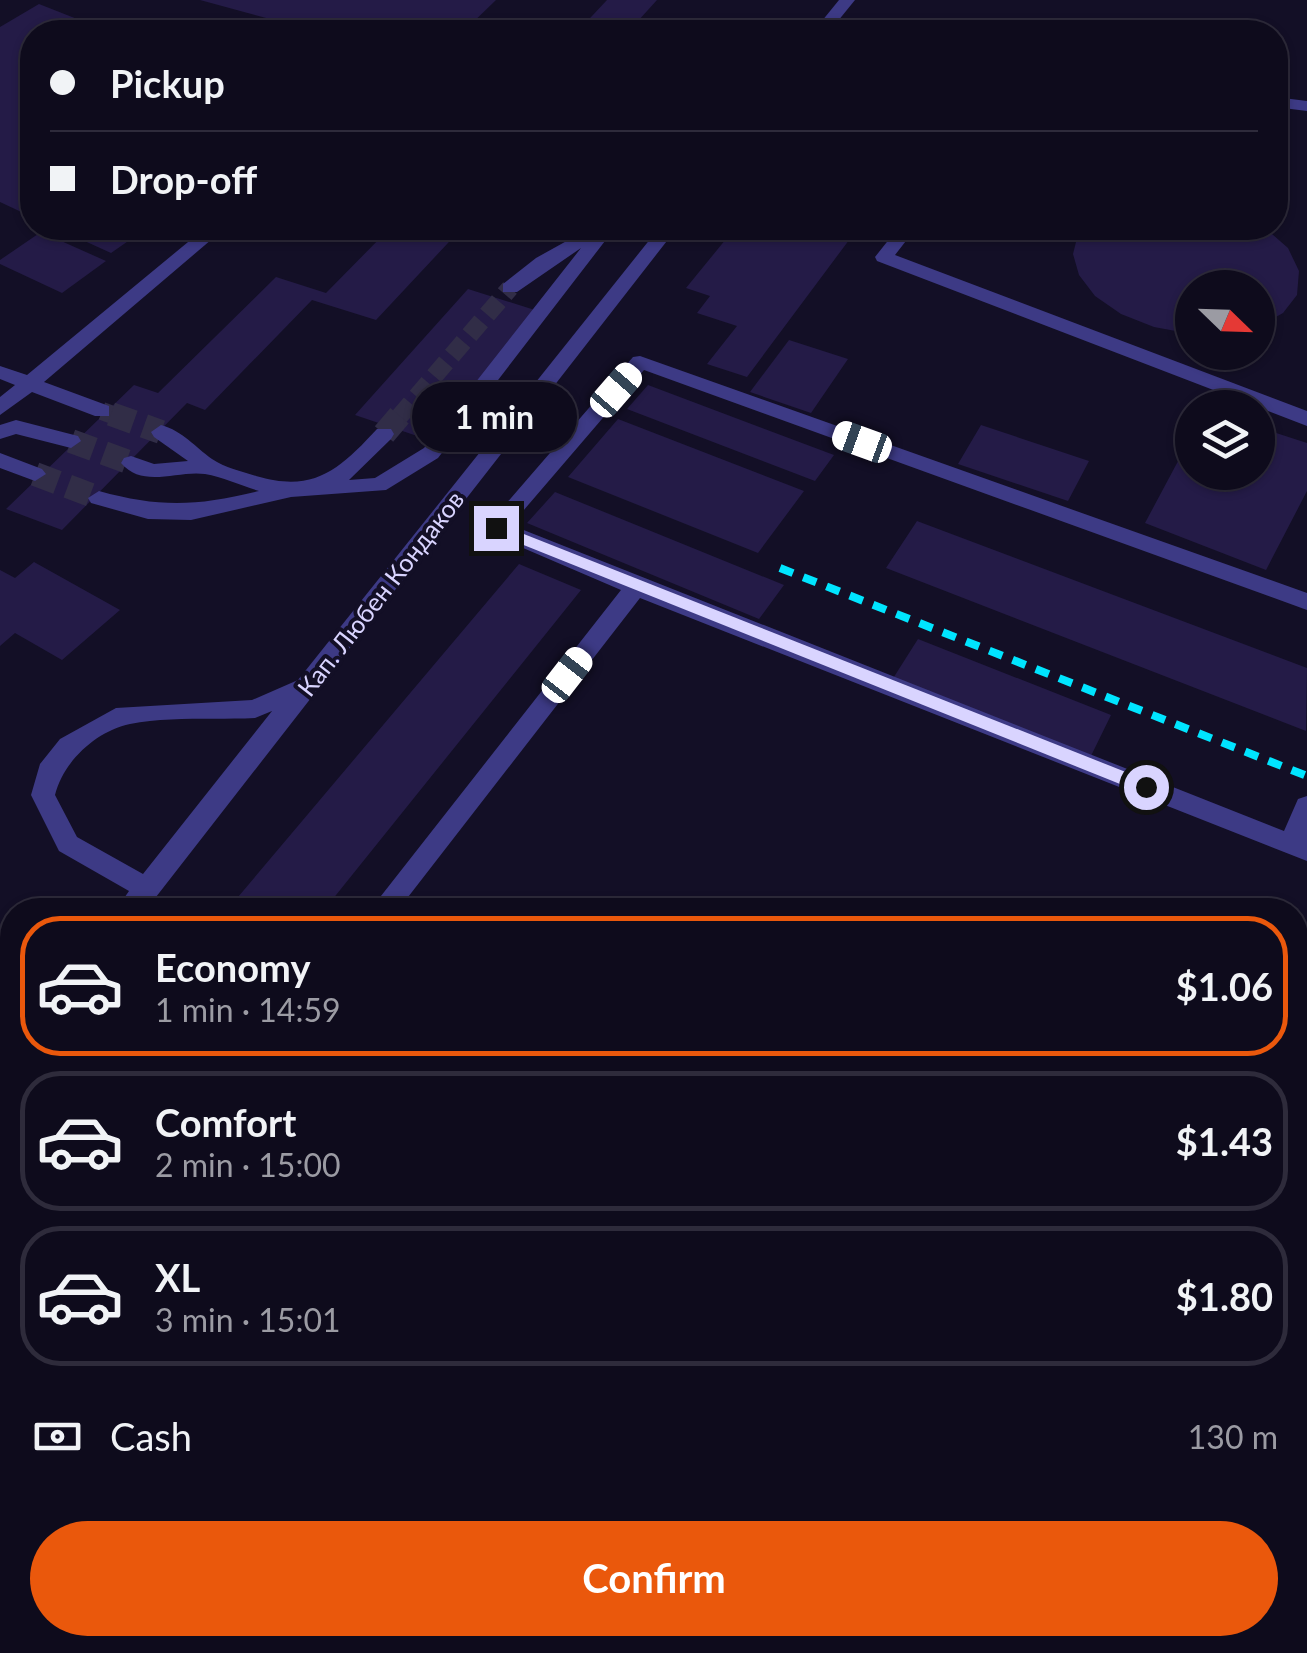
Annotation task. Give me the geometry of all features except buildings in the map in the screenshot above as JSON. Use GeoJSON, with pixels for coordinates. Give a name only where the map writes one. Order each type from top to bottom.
{"type":"FeatureCollection","features":[{"type":"Feature","properties":{"kind":"street"},"geometry":{"type":"LineString","coordinates":[[830,20],[846,0]]}},
{"type":"Feature","properties":{"kind":"street"},"geometry":{"type":"LineString","coordinates":[[0,408],[202,240]]}},
{"type":"Feature","properties":{"kind":"street"},"geometry":{"type":"LineString","coordinates":[[510,288],[582,240]]}},
{"type":"Feature","properties":{"kind":"street"},"geometry":{"type":"LineString","coordinates":[[98,498],[138,513],[162,515],[282,493],[379,484],[431,453],[596,240]]}},
{"type":"Feature","properties":{"kind":"street","name":"Кап. Любен Кондаков"},"geometry":{"type":"LineString","coordinates":[[139,898],[659,240]]}},
{"type":"Feature","properties":{"kind":"street"},"geometry":{"type":"LineString","coordinates":[[897,240],[884,257],[1307,419]]}},
{"type":"Feature","properties":{"kind":"street"},"geometry":{"type":"LineString","coordinates":[[1307,602],[640,362],[496,528],[636,587],[1299,847],[1307,806]]}},
{"type":"Feature","properties":{"kind":"street"},"geometry":{"type":"LineString","coordinates":[[0,372],[102,410]]}},
{"type":"Feature","properties":{"kind":"street"},"geometry":{"type":"LineString","coordinates":[[0,432],[16,427],[40,430],[70,441]]}},
{"type":"Feature","properties":{"kind":"street"},"geometry":{"type":"LineString","coordinates":[[162,432],[179,438],[207,467]]}},
{"type":"Feature","properties":{"kind":"street"},"geometry":{"type":"LineString","coordinates":[[319,489],[366,454],[384,434]]}},
{"type":"Feature","properties":{"kind":"street"},"geometry":{"type":"LineString","coordinates":[[0,460],[35,474]]}},
{"type":"Feature","properties":{"kind":"street"},"geometry":{"type":"LineString","coordinates":[[131,463],[153,470],[207,467],[282,493]]}},
{"type":"Feature","properties":{"kind":"street"},"geometry":{"type":"LineString","coordinates":[[391,898],[636,587]]}},
{"type":"Feature","properties":{"kind":"street"},"geometry":{"type":"LineString","coordinates":[[147,889],[68,844],[43,794],[49,771],[69,746],[124,716],[254,709],[308,685]]}},
{"type":"Feature","properties":{"kind":"tunnel"},"geometry":{"type":"LineString","coordinates":[[399,417],[510,288]]}},
{"type":"Feature","properties":{"kind":"tunnel"},"geometry":{"type":"LineString","coordinates":[[102,411],[118,417]]}},
{"type":"Feature","properties":{"kind":"tunnel"},"geometry":{"type":"LineString","coordinates":[[111,414],[161,432]]}},
{"type":"Feature","properties":{"kind":"tunnel"},"geometry":{"type":"LineString","coordinates":[[384,434],[401,414]]}},
{"type":"Feature","properties":{"kind":"tunnel"},"geometry":{"type":"LineString","coordinates":[[71,441],[131,463]]}},
{"type":"Feature","properties":{"kind":"tunnel"},"geometry":{"type":"LineString","coordinates":[[35,474],[99,498]]}},
{"type":"Feature","properties":{"kind":"railway"},"geometry":{"type":"LineString","coordinates":[[780,568],[1307,776]]}},
{"type":"Feature","properties":{"kind":"route"},"geometry":{"type":"LineString","coordinates":[[496,528],[1146,787]]}}]}
